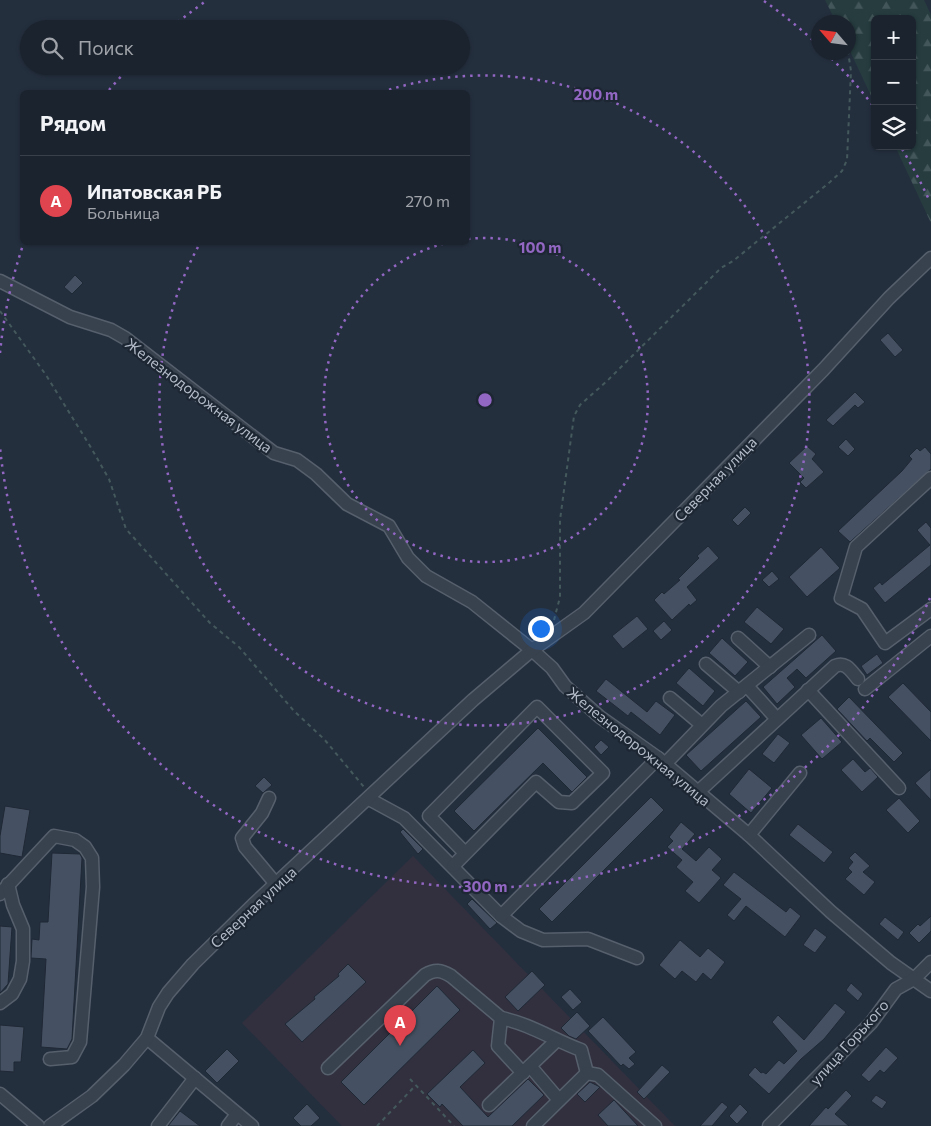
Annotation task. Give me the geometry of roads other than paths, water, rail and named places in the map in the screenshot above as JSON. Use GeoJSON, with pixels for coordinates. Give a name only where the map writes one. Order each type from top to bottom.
{"type":"FeatureCollection","features":[{"type":"Feature","properties":{"kind":"street","name":"Северная улица"},"geometry":{"type":"LineString","coordinates":[[50,1126],[92,1096],[124,1065],[147,1038],[159,1007],[168,993],[193,964],[473,700],[532,650],[584,613],[823,370],[889,298],[931,258]]}},
{"type":"Feature","properties":{"kind":"street","name":"Железнодорожная улица"},"geometry":{"type":"LineString","coordinates":[[0,281],[70,317],[111,330],[125,338],[274,453],[297,460],[316,474],[347,504],[389,526],[408,558],[426,576],[472,602],[532,650],[552,668],[564,686],[600,717],[661,761],[749,835],[831,912],[931,991]]}},
{"type":"Feature","properties":{"kind":"street"},"geometry":{"type":"LineString","coordinates":[[897,662],[862,609],[841,598],[856,547],[931,478]]}},
{"type":"Feature","properties":{"kind":"street"},"geometry":{"type":"LineString","coordinates":[[885,643],[931,609]]}},
{"type":"Feature","properties":{"kind":"street"},"geometry":{"type":"LineString","coordinates":[[502,916],[661,761],[809,634]]}},
{"type":"Feature","properties":{"kind":"street"},"geometry":{"type":"LineString","coordinates":[[698,792],[808,690],[840,664],[846,665],[862,684],[897,662],[931,636]]}},
{"type":"Feature","properties":{"kind":"street"},"geometry":{"type":"LineString","coordinates":[[738,638],[770,667]]}},
{"type":"Feature","properties":{"kind":"street"},"geometry":{"type":"LineString","coordinates":[[706,664],[743,689],[777,719]]}},
{"type":"Feature","properties":{"kind":"street"},"geometry":{"type":"LineString","coordinates":[[808,690],[899,788]]}},
{"type":"Feature","properties":{"kind":"street"},"geometry":{"type":"LineString","coordinates":[[670,698],[702,725]]}},
{"type":"Feature","properties":{"kind":"street"},"geometry":{"type":"LineString","coordinates":[[453,866],[536,782],[560,802],[572,803],[603,773],[537,707],[430,816],[465,853]]}},
{"type":"Feature","properties":{"kind":"street"},"geometry":{"type":"LineString","coordinates":[[749,835],[800,773]]}},
{"type":"Feature","properties":{"kind":"street"},"geometry":{"type":"LineString","coordinates":[[370,797],[404,818],[502,916],[521,931],[543,940],[588,939],[637,958]]}},
{"type":"Feature","properties":{"kind":"street"},"geometry":{"type":"LineString","coordinates":[[269,798],[262,813],[242,838],[245,847],[276,884]]}},
{"type":"Feature","properties":{"kind":"street"},"geometry":{"type":"LineString","coordinates":[[0,1003],[12,994],[20,979],[23,961],[23,929],[4,889],[54,836],[76,840],[85,847],[92,858],[93,887],[80,1042],[72,1057],[50,1059]]}},
{"type":"Feature","properties":{"kind":"street","name":"улица Горького"},"geometry":{"type":"LineString","coordinates":[[770,1126],[871,1022],[896,989],[914,979],[931,962]]}},
{"type":"Feature","properties":{"kind":"street"},"geometry":{"type":"LineString","coordinates":[[328,1068],[425,975],[432,971],[443,971],[501,1018],[521,1022],[556,1041],[581,1050],[587,1073]]}},
{"type":"Feature","properties":{"kind":"street"},"geometry":{"type":"LineString","coordinates":[[501,1018],[498,1046],[560,1100]]}},
{"type":"Feature","properties":{"kind":"street"},"geometry":{"type":"LineString","coordinates":[[147,1038],[252,1126]]}},
{"type":"Feature","properties":{"kind":"street"},"geometry":{"type":"LineString","coordinates":[[489,1105],[556,1041]]}},
{"type":"Feature","properties":{"kind":"street"},"geometry":{"type":"LineString","coordinates":[[533,1126],[587,1073]]}},
{"type":"Feature","properties":{"kind":"street"},"geometry":{"type":"LineString","coordinates":[[587,1073],[598,1075],[655,1126]]}},
{"type":"Feature","properties":{"kind":"street"},"geometry":{"type":"LineString","coordinates":[[158,1126],[194,1078]]}},
{"type":"Feature","properties":{"kind":"street"},"geometry":{"type":"LineString","coordinates":[[0,1094],[38,1126]]}},
{"type":"Feature","properties":{"kind":"street"},"geometry":{"type":"LineString","coordinates":[[228,1126],[237,1114]]}},
{"type":"Feature","properties":{"kind":"place","name":"Ипатовская РБ"},"geometry":{"type":"Point","coordinates":[400,1046]}}]}
